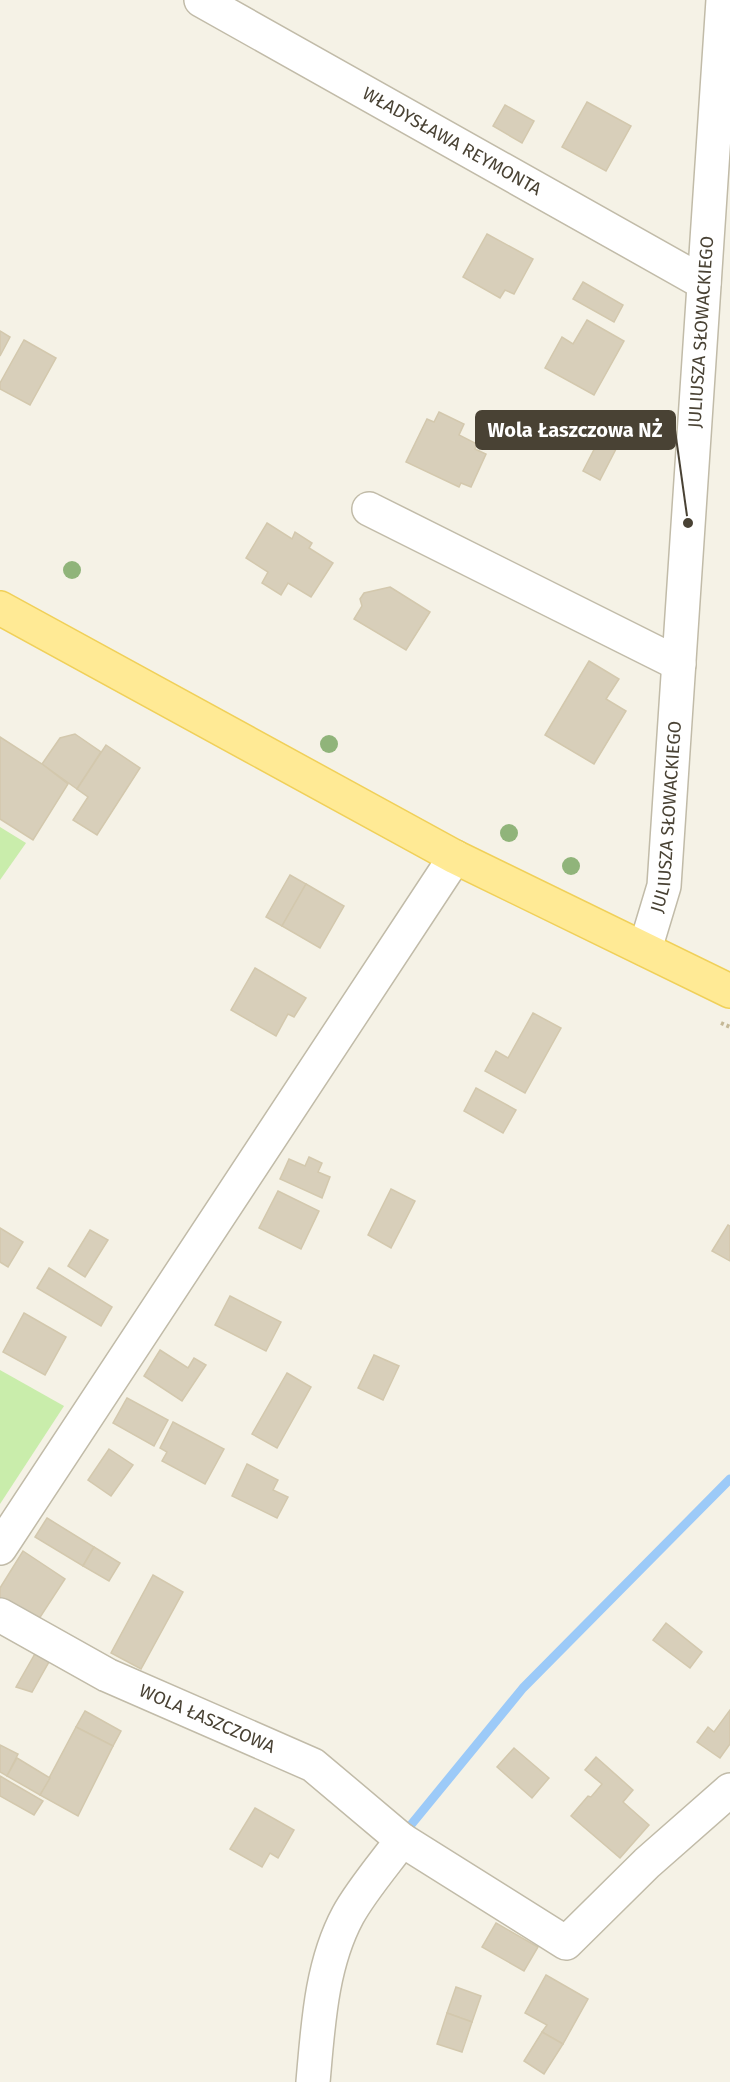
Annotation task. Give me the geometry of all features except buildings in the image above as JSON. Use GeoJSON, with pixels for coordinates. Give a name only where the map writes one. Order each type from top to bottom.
{"type":"FeatureCollection","features":[{"type":"Feature","properties":{"kind":"main road"},"geometry":{"type":"LineString","coordinates":[[0,608],[455,857],[730,991]]}},
{"type":"Feature","properties":{"kind":"street","name":"WŁADYSŁAWA REYMONTA"},"geometry":{"type":"LineString","coordinates":[[201,0],[704,283]]}},
{"type":"Feature","properties":{"kind":"street","name":"JULIUSZA SŁOWACKIEGO"},"geometry":{"type":"LineString","coordinates":[[645,949],[664,886],[723,0]]}},
{"type":"Feature","properties":{"kind":"street"},"geometry":{"type":"LineString","coordinates":[[369,509],[679,664]]}},
{"type":"Feature","properties":{"kind":"street"},"geometry":{"type":"LineString","coordinates":[[0,1548],[455,857]]}},
{"type":"Feature","properties":{"kind":"street","name":"WOLA ŁASZCZOWA"},"geometry":{"type":"LineString","coordinates":[[0,1615],[107,1675],[313,1764],[402,1840],[566,1943],[647,1863],[730,1790]]}},
{"type":"Feature","properties":{"kind":"street"},"geometry":{"type":"LineString","coordinates":[[313,2082],[325,1983],[333,1948],[348,1914],[402,1840]]}},
{"type":"Feature","properties":{"kind":"green space"},"geometry":{"type":"Polygon","coordinates":[[[0,827],[26,843],[0,880],[0,827]]]}},
{"type":"Feature","properties":{"kind":"green space"},"geometry":{"type":"Polygon","coordinates":[[[0,1370],[64,1406],[0,1504],[0,1370]]]}},
{"type":"Feature","properties":{"kind":"waterway"},"geometry":{"type":"LineString","coordinates":[[410,1826],[523,1688],[730,1479]]}},
{"type":"Feature","properties":{"kind":"place","name":"Wola Łaszczowa NŻ"},"geometry":{"type":"Point","coordinates":[688,523]}}]}
